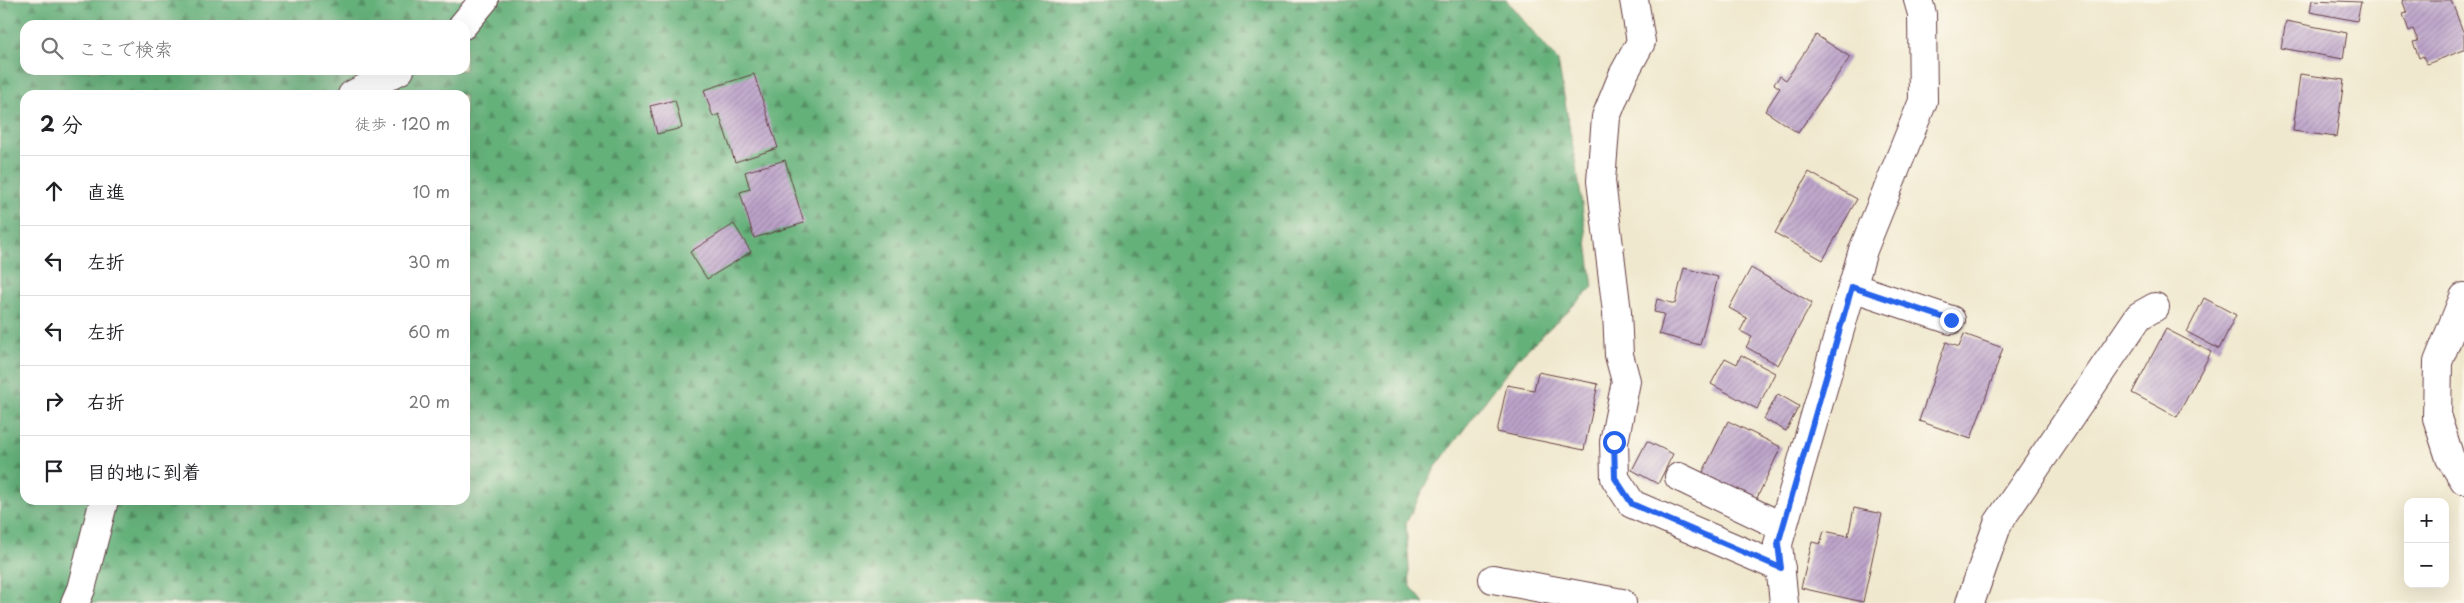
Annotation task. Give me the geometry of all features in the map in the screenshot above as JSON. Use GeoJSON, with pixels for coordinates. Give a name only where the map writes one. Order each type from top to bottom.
{"type":"FeatureCollection","features":[{"type":"Feature","properties":{"kind":"street"},"geometry":{"type":"LineString","coordinates":[[466,20],[484,0]]}},
{"type":"Feature","properties":{"kind":"street"},"geometry":{"type":"LineString","coordinates":[[1634,0],[1642,42],[1624,75],[1606,117],[1601,181],[1617,312],[1619,355],[1626,381],[1614,442],[1615,478],[1632,504],[1781,568]]}},
{"type":"Feature","properties":{"kind":"street"},"geometry":{"type":"LineString","coordinates":[[1784,603],[1778,544],[1863,250],[1923,101],[1922,14],[1918,0]]}},
{"type":"Feature","properties":{"kind":"street"},"geometry":{"type":"LineString","coordinates":[[362,90],[390,75]]}},
{"type":"Feature","properties":{"kind":"street"},"geometry":{"type":"LineString","coordinates":[[1852,287],[1951,320]]}},
{"type":"Feature","properties":{"kind":"street"},"geometry":{"type":"LineString","coordinates":[[2464,297],[2438,362],[2437,418],[2450,458],[2464,480]]}},
{"type":"Feature","properties":{"kind":"street"},"geometry":{"type":"LineString","coordinates":[[1970,603],[1998,523],[2139,316],[2155,307]]}},
{"type":"Feature","properties":{"kind":"street"},"geometry":{"type":"LineString","coordinates":[[1679,477],[1784,527]]}},
{"type":"Feature","properties":{"kind":"street"},"geometry":{"type":"LineString","coordinates":[[75,603],[81,589],[103,505]]}},
{"type":"Feature","properties":{"kind":"street"},"geometry":{"type":"LineString","coordinates":[[1492,579],[1622,603]]}},
{"type":"Feature","properties":{"kind":"green space"},"geometry":{"type":"Polygon","coordinates":[[[0,0],[1506,0],[1558,61],[1579,183],[1593,287],[1516,360],[1435,468],[1406,523],[1410,585],[1424,603],[0,603],[0,0]]]}},
{"type":"Feature","properties":{"kind":"building"},"geometry":{"type":"Polygon","coordinates":[[[2312,0],[2361,2],[2357,21],[2310,12],[2312,0]]]}},
{"type":"Feature","properties":{"kind":"building"},"geometry":{"type":"Polygon","coordinates":[[[2402,0],[2451,0],[2464,34],[2464,50],[2427,64],[2423,56],[2419,58],[2413,42],[2418,41],[2413,29],[2409,31],[2403,14],[2407,13],[2402,0]]]}},
{"type":"Feature","properties":{"kind":"building"},"geometry":{"type":"Polygon","coordinates":[[[2286,21],[2347,33],[2343,59],[2281,48],[2286,21]]]}},
{"type":"Feature","properties":{"kind":"building"},"geometry":{"type":"Polygon","coordinates":[[[1816,35],[1850,57],[1798,133],[1765,111],[1780,88],[1774,84],[1780,76],[1786,80],[1816,35]]]}},
{"type":"Feature","properties":{"kind":"building"},"geometry":{"type":"Polygon","coordinates":[[[754,74],[778,148],[735,162],[719,114],[713,117],[704,90],[754,74]]]}},
{"type":"Feature","properties":{"kind":"building"},"geometry":{"type":"Polygon","coordinates":[[[2300,74],[2344,80],[2336,137],[2293,131],[2300,74]]]}},
{"type":"Feature","properties":{"kind":"building"},"geometry":{"type":"Polygon","coordinates":[[[675,100],[682,128],[657,134],[650,106],[675,100]]]}},
{"type":"Feature","properties":{"kind":"building"},"geometry":{"type":"Polygon","coordinates":[[[785,160],[804,223],[754,238],[740,192],[750,189],[745,172],[785,160]]]}},
{"type":"Feature","properties":{"kind":"building"},"geometry":{"type":"Polygon","coordinates":[[[1809,172],[1857,199],[1823,260],[1775,233],[1809,172]]]}},
{"type":"Feature","properties":{"kind":"building"},"geometry":{"type":"Polygon","coordinates":[[[734,224],[751,252],[707,279],[690,252],[734,224]]]}},
{"type":"Feature","properties":{"kind":"building"},"geometry":{"type":"Polygon","coordinates":[[[1684,268],[1718,277],[1700,345],[1659,334],[1664,314],[1654,312],[1657,299],[1675,304],[1684,268]]]}},
{"type":"Feature","properties":{"kind":"building"},"geometry":{"type":"Polygon","coordinates":[[[1751,268],[1812,303],[1778,365],[1746,347],[1752,337],[1740,331],[1747,318],[1729,308],[1751,268]]]}},
{"type":"Feature","properties":{"kind":"building"},"geometry":{"type":"Polygon","coordinates":[[[2204,298],[2236,315],[2219,349],[2187,332],[2204,298]]]}},
{"type":"Feature","properties":{"kind":"building"},"geometry":{"type":"Polygon","coordinates":[[[2166,329],[2211,352],[2177,417],[2132,393],[2166,329]]]}},
{"type":"Feature","properties":{"kind":"building"},"geometry":{"type":"Polygon","coordinates":[[[1964,334],[2003,348],[1971,439],[1919,421],[1946,342],[1959,347],[1964,334]]]}},
{"type":"Feature","properties":{"kind":"building"},"geometry":{"type":"Polygon","coordinates":[[[1741,355],[1775,373],[1757,409],[1711,384],[1725,358],[1737,364],[1741,355]]]}},
{"type":"Feature","properties":{"kind":"building"},"geometry":{"type":"Polygon","coordinates":[[[1538,372],[1598,384],[1584,450],[1497,432],[1507,385],[1534,390],[1538,372]]]}},
{"type":"Feature","properties":{"kind":"building"},"geometry":{"type":"Polygon","coordinates":[[[1778,394],[1799,406],[1786,431],[1764,419],[1778,394]]]}},
{"type":"Feature","properties":{"kind":"building"},"geometry":{"type":"Polygon","coordinates":[[[1728,421],[1781,447],[1756,500],[1702,474],[1728,421]]]}},
{"type":"Feature","properties":{"kind":"building"},"geometry":{"type":"Polygon","coordinates":[[[1647,441],[1673,454],[1658,484],[1632,470],[1647,441]]]}},
{"type":"Feature","properties":{"kind":"building"},"geometry":{"type":"Polygon","coordinates":[[[1854,508],[1882,514],[1863,602],[1801,588],[1812,542],[1820,544],[1824,531],[1848,536],[1854,508]]]}},
{"type":"Feature","properties":{"kind":"route"},"geometry":{"type":"LineString","coordinates":[[1614,442],[1615,478],[1632,504],[1781,568],[1778,544],[1852,287],[1951,320]]}}]}
